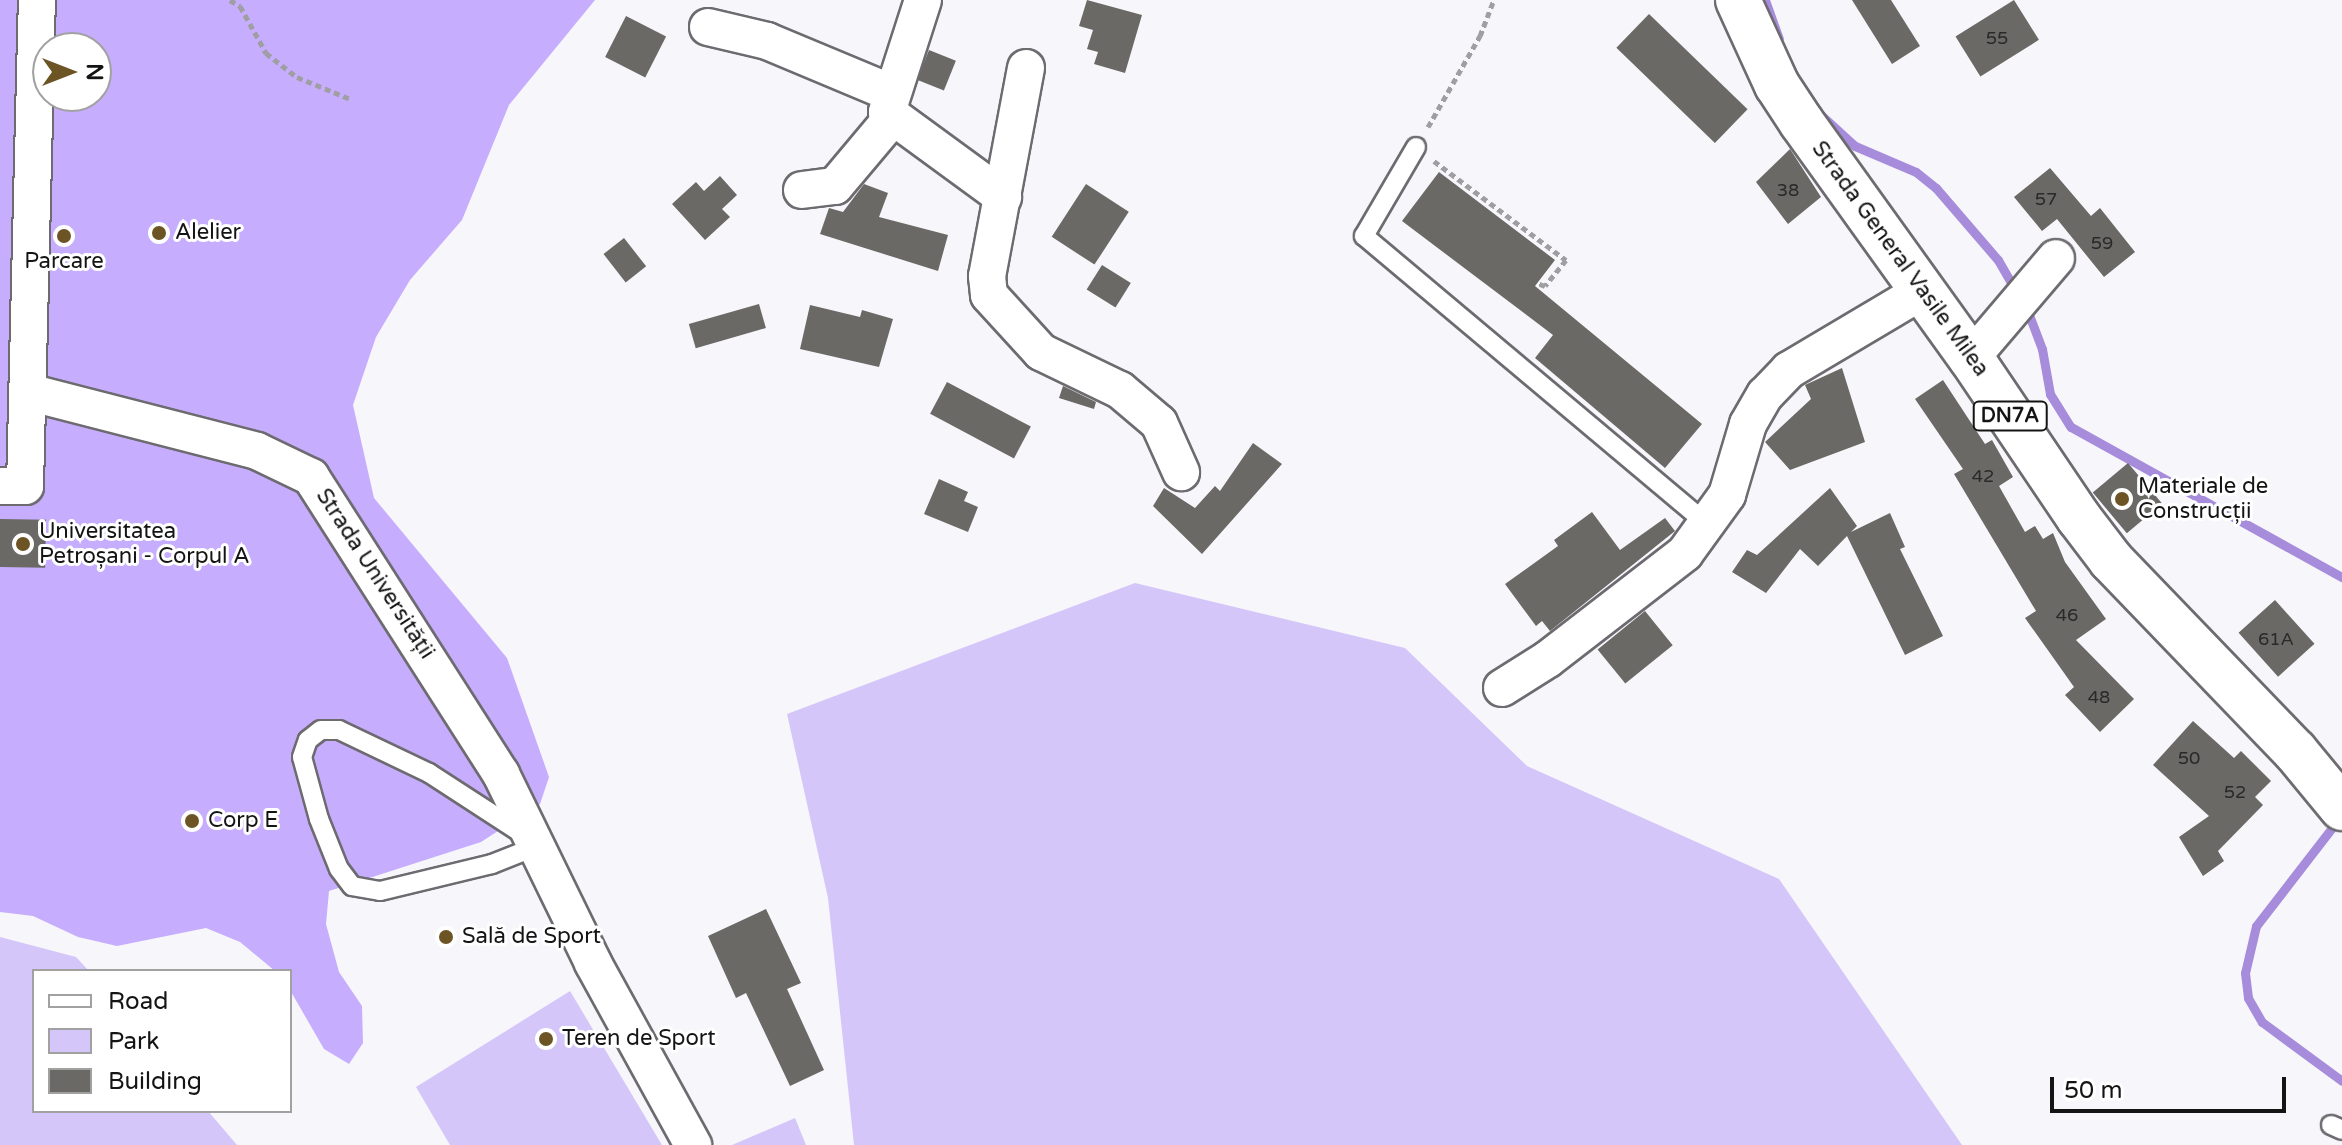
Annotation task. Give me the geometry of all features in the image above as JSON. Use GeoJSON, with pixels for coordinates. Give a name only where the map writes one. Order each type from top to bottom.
{"type":"FeatureCollection","features":[{"type":"Feature","properties":{"kind":"main road","name":"Strada General Vasile Milea"},"geometry":{"type":"LineString","coordinates":[[1738,0],[1777,85],[2111,560],[2337,802]]}},
{"type":"Feature","properties":{"kind":"street"},"geometry":{"type":"LineString","coordinates":[[0,486],[25,486],[37,0]]}},
{"type":"Feature","properties":{"kind":"street"},"geometry":{"type":"LineString","coordinates":[[802,190],[835,186],[843,180],[891,105],[923,0]]}},
{"type":"Feature","properties":{"kind":"street"},"geometry":{"type":"LineString","coordinates":[[708,27],[767,41],[891,105],[1003,197]]}},
{"type":"Feature","properties":{"kind":"street"},"geometry":{"type":"LineString","coordinates":[[1026,68],[987,276],[989,295],[1041,352],[1120,390],[1159,423],[1181,472]]}},
{"type":"Feature","properties":{"kind":"street"},"geometry":{"type":"LineString","coordinates":[[1971,358],[2007,310],[2044,269]]}},
{"type":"Feature","properties":{"kind":"street"},"geometry":{"type":"LineString","coordinates":[[1502,688],[1548,659],[1685,553],[1709,525],[1727,495],[1748,424],[1765,395],[1789,370],[1924,290]]}},
{"type":"Feature","properties":{"kind":"street","name":"Strada Universității"},"geometry":{"type":"LineString","coordinates":[[28,392],[257,451],[311,477],[468,717],[540,845],[593,963],[693,1145]]}},
{"type":"Feature","properties":{"kind":"lane"},"geometry":{"type":"LineString","coordinates":[[1416,147],[1364,236],[1709,525]]}},
{"type":"Feature","properties":{"kind":"lane"},"geometry":{"type":"LineString","coordinates":[[321,730],[361,739],[429,773],[540,845],[492,864],[380,891],[352,886],[339,869],[319,819],[302,757],[308,740],[321,730]]}},
{"type":"Feature","properties":{"kind":"path"},"geometry":{"type":"LineString","coordinates":[[230,0],[240,6],[266,53],[297,77],[350,99]]}},
{"type":"Feature","properties":{"kind":"path"},"geometry":{"type":"LineString","coordinates":[[1494,0],[1480,36],[1416,147],[1566,260],[1545,286],[1537,283]]}},
{"type":"Feature","properties":{"kind":"green space"},"geometry":{"type":"Polygon","coordinates":[[[1135,583],[1405,648],[1527,766],[1779,879],[1962,1145],[854,1145],[828,898],[787,714],[1135,583]]]}},
{"type":"Feature","properties":{"kind":"green space"},"geometry":{"type":"Polygon","coordinates":[[[0,937],[76,957],[87,969],[32,969],[32,1113],[210,1113],[237,1145],[0,1145],[0,937]]]}},
{"type":"Feature","properties":{"kind":"green space","name":"Teren de Sport"},"geometry":{"type":"Polygon","coordinates":[[[570,991],[662,1145],[450,1145],[416,1087],[570,991]]]}},
{"type":"Feature","properties":{"kind":"green space"},"geometry":{"type":"Polygon","coordinates":[[[795,1118],[806,1145],[732,1145],[795,1118]]]}},
{"type":"Feature","properties":{"kind":"shaded area"},"geometry":{"type":"Polygon","coordinates":[[[0,0],[595,0],[509,105],[462,220],[410,280],[376,337],[353,405],[374,498],[507,658],[549,777],[540,804],[481,842],[329,891],[326,924],[339,972],[362,1006],[363,1043],[349,1064],[324,1049],[292,993],[292,969],[273,969],[240,942],[206,928],[117,946],[78,937],[33,916],[0,912],[0,0]]]}},
{"type":"Feature","properties":{"kind":"building"},"geometry":{"type":"Polygon","coordinates":[[[1087,0],[1142,15],[1125,73],[1094,64],[1098,52],[1087,49],[1093,30],[1079,26],[1087,0]]]}},
{"type":"Feature","properties":{"kind":"building"},"geometry":{"type":"Polygon","coordinates":[[[1852,0],[1891,0],[1920,46],[1892,64],[1852,0]]]}},
{"type":"Feature","properties":{"kind":"building"},"geometry":{"type":"Polygon","coordinates":[[[2014,0],[2039,40],[1980,76],[1955,37],[2014,0]]]}},
{"type":"Feature","properties":{"kind":"building"},"geometry":{"type":"Polygon","coordinates":[[[1649,14],[1748,109],[1715,143],[1616,48],[1649,14]]]}},
{"type":"Feature","properties":{"kind":"building"},"geometry":{"type":"Polygon","coordinates":[[[626,16],[666,36],[645,77],[605,57],[626,16]]]}},
{"type":"Feature","properties":{"kind":"building"},"geometry":{"type":"Polygon","coordinates":[[[929,50],[956,61],[944,91],[917,80],[929,50]]]}},
{"type":"Feature","properties":{"kind":"building"},"geometry":{"type":"Polygon","coordinates":[[[1790,149],[1821,197],[1788,224],[1756,182],[1790,149]]]}},
{"type":"Feature","properties":{"kind":"building"},"geometry":{"type":"Polygon","coordinates":[[[2050,168],[2091,216],[2100,208],[2135,252],[2104,277],[2057,219],[2042,231],[2014,197],[2050,168]]]}},
{"type":"Feature","properties":{"kind":"building"},"geometry":{"type":"Polygon","coordinates":[[[1439,172],[1555,260],[1535,286],[1702,424],[1665,468],[1535,358],[1553,335],[1402,221],[1439,172]]]}},
{"type":"Feature","properties":{"kind":"building"},"geometry":{"type":"Polygon","coordinates":[[[720,176],[737,195],[722,209],[730,217],[705,240],[672,204],[696,182],[704,191],[720,176]]]}},
{"type":"Feature","properties":{"kind":"building"},"geometry":{"type":"Polygon","coordinates":[[[864,184],[888,193],[879,217],[948,235],[938,271],[820,234],[829,208],[843,212],[864,184]]]}},
{"type":"Feature","properties":{"kind":"building"},"geometry":{"type":"Polygon","coordinates":[[[1086,184],[1129,212],[1094,265],[1052,237],[1086,184]]]}},
{"type":"Feature","properties":{"kind":"building"},"geometry":{"type":"Polygon","coordinates":[[[624,238],[646,266],[626,282],[604,254],[624,238]]]}},
{"type":"Feature","properties":{"kind":"building"},"geometry":{"type":"Polygon","coordinates":[[[1102,265],[1131,283],[1115,308],[1087,290],[1102,265]]]}},
{"type":"Feature","properties":{"kind":"building"},"geometry":{"type":"Polygon","coordinates":[[[759,304],[766,328],[696,348],[689,324],[759,304]]]}},
{"type":"Feature","properties":{"kind":"building"},"geometry":{"type":"Polygon","coordinates":[[[810,305],[860,317],[862,310],[893,319],[879,367],[800,349],[810,305]]]}},
{"type":"Feature","properties":{"kind":"building"},"geometry":{"type":"Polygon","coordinates":[[[1842,368],[1865,442],[1790,470],[1765,442],[1811,399],[1805,385],[1842,368]]]}},
{"type":"Feature","properties":{"kind":"building"},"geometry":{"type":"Polygon","coordinates":[[[1943,380],[1985,444],[1992,440],[2013,477],[1999,486],[2025,532],[2035,526],[2043,539],[2053,533],[2065,562],[2106,619],[2076,640],[2134,699],[2100,732],[2065,695],[2074,687],[2025,618],[2036,611],[1954,474],[1963,469],[1915,399],[1943,380]]]}},
{"type":"Feature","properties":{"kind":"building"},"geometry":{"type":"Polygon","coordinates":[[[947,382],[1031,427],[1014,458],[930,414],[947,382]]]}},
{"type":"Feature","properties":{"kind":"building"},"geometry":{"type":"Polygon","coordinates":[[[1063,386],[1096,402],[1094,409],[1059,398],[1063,386]]]}},
{"type":"Feature","properties":{"kind":"building"},"geometry":{"type":"Polygon","coordinates":[[[1253,443],[1282,464],[1202,554],[1153,506],[1164,488],[1195,508],[1215,486],[1220,491],[1253,443]]]}},
{"type":"Feature","properties":{"kind":"building"},"geometry":{"type":"Polygon","coordinates":[[[2128,463],[2162,504],[2127,533],[2093,493],[2128,463]]]}},
{"type":"Feature","properties":{"kind":"building"},"geometry":{"type":"Polygon","coordinates":[[[939,479],[968,492],[964,501],[978,507],[968,532],[924,514],[939,479]]]}},
{"type":"Feature","properties":{"kind":"building"},"geometry":{"type":"Polygon","coordinates":[[[1830,488],[1857,526],[1851,532],[1890,513],[1905,547],[1900,549],[1943,636],[1905,655],[1847,536],[1818,566],[1800,549],[1766,593],[1732,572],[1747,550],[1757,555],[1830,488]]]}},
{"type":"Feature","properties":{"kind":"building"},"geometry":{"type":"Polygon","coordinates":[[[1592,512],[1620,550],[1665,518],[1675,531],[1550,631],[1542,621],[1536,626],[1505,584],[1558,546],[1554,540],[1592,512]]]}},
{"type":"Feature","properties":{"kind":"building","name":"Universitatea Petroșani - Corpul A"},"geometry":{"type":"Polygon","coordinates":[[[0,519],[46,520],[45,568],[0,567],[0,519]]]}},
{"type":"Feature","properties":{"kind":"building"},"geometry":{"type":"Polygon","coordinates":[[[2275,600],[2314,644],[2278,677],[2239,633],[2275,600]]]}},
{"type":"Feature","properties":{"kind":"building"},"geometry":{"type":"Polygon","coordinates":[[[1645,611],[1673,645],[1625,684],[1598,649],[1645,611]]]}},
{"type":"Feature","properties":{"kind":"building"},"geometry":{"type":"Polygon","coordinates":[[[2193,721],[2234,758],[2241,751],[2271,781],[2255,797],[2263,805],[2218,851],[2224,861],[2203,876],[2179,837],[2209,816],[2153,765],[2193,721]]]}},
{"type":"Feature","properties":{"kind":"building"},"geometry":{"type":"Polygon","coordinates":[[[766,909],[801,983],[787,989],[824,1070],[790,1086],[746,993],[736,998],[708,936],[766,909]]]}},
{"type":"Feature","properties":{"kind":"waterway"},"geometry":{"type":"LineString","coordinates":[[1765,0],[1779,39]]}},
{"type":"Feature","properties":{"kind":"waterway"},"geometry":{"type":"LineString","coordinates":[[1821,115],[1855,146],[1916,172],[1936,188],[1998,260],[2016,291]]}},
{"type":"Feature","properties":{"kind":"waterway"},"geometry":{"type":"LineString","coordinates":[[2026,307],[2042,349],[2050,394],[2071,427],[2342,577]]}},
{"type":"Feature","properties":{"kind":"waterway"},"geometry":{"type":"LineString","coordinates":[[2338,820],[2256,926],[2245,973],[2248,998],[2262,1022],[2342,1081]]}},
{"type":"Feature","properties":{"kind":"place","name":"Alelier"},"geometry":{"type":"Point","coordinates":[159,233]}},
{"type":"Feature","properties":{"kind":"place","name":"Parcare"},"geometry":{"type":"Point","coordinates":[64,236]}},
{"type":"Feature","properties":{"kind":"place","name":"Materiale de Construcții"},"geometry":{"type":"Point","coordinates":[2122,499]}},
{"type":"Feature","properties":{"kind":"place","name":"Universitatea Petroșani - Corpul A"},"geometry":{"type":"Point","coordinates":[23,544]}},
{"type":"Feature","properties":{"kind":"place","name":"Corp E"},"geometry":{"type":"Point","coordinates":[192,821]}},
{"type":"Feature","properties":{"kind":"place","name":"Sală de Sport"},"geometry":{"type":"Point","coordinates":[446,937]}},
{"type":"Feature","properties":{"kind":"place","name":"Teren de Sport"},"geometry":{"type":"Point","coordinates":[546,1039]}}]}
